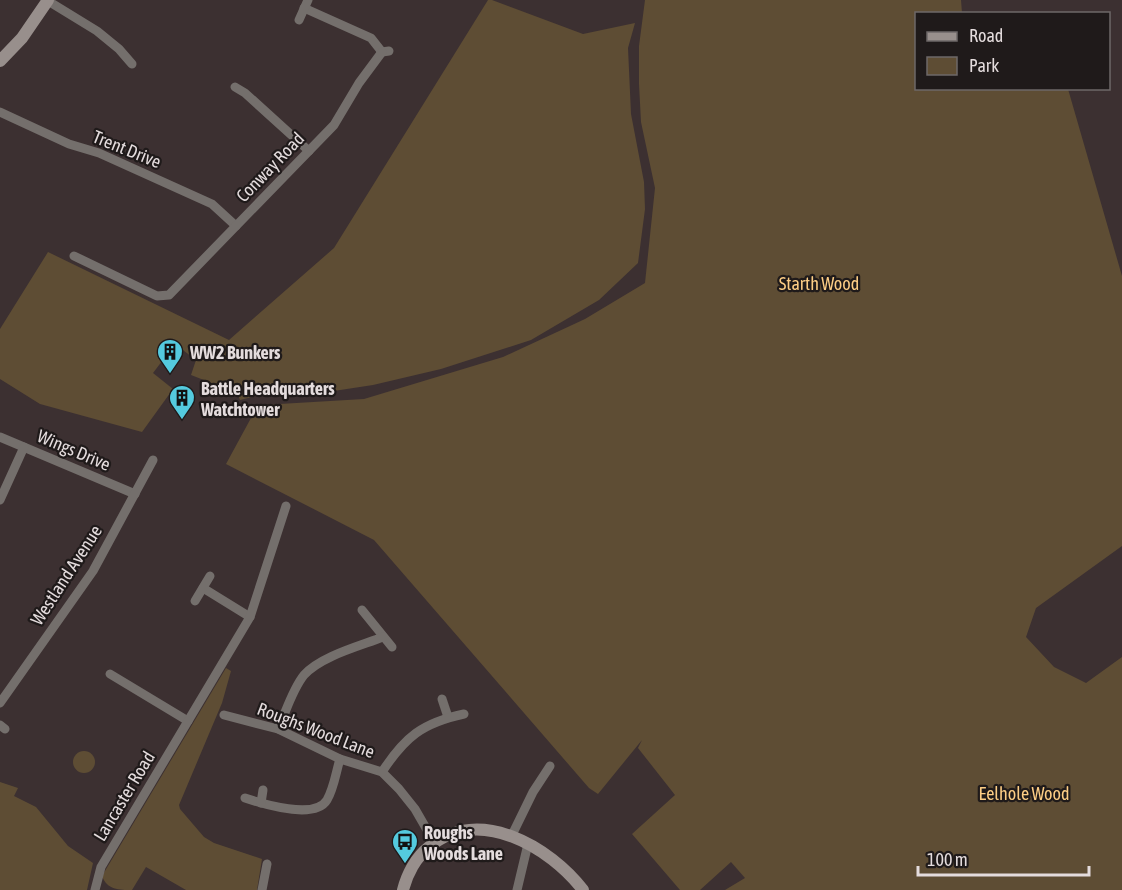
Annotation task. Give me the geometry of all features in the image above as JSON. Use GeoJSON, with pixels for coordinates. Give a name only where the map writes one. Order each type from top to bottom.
{"type":"FeatureCollection","features":[{"type":"Feature","properties":{"kind":"street"},"geometry":{"type":"LineString","coordinates":[[0,61],[22,38],[48,0],[97,31],[119,49],[132,64]]}},
{"type":"Feature","properties":{"kind":"street","name":"Conway Road"},"geometry":{"type":"LineString","coordinates":[[74,256],[157,296],[169,295],[334,125],[359,83],[386,52],[371,38],[306,4],[299,20]]}},
{"type":"Feature","properties":{"kind":"street"},"geometry":{"type":"LineString","coordinates":[[235,87],[245,93],[309,151]]}},
{"type":"Feature","properties":{"kind":"street","name":"Trent Drive"},"geometry":{"type":"LineString","coordinates":[[0,112],[69,144],[99,153],[212,204],[236,226]]}},
{"type":"Feature","properties":{"kind":"street","name":"Wings Drive"},"geometry":{"type":"LineString","coordinates":[[0,437],[135,494]]}},
{"type":"Feature","properties":{"kind":"street"},"geometry":{"type":"LineString","coordinates":[[0,500],[24,447]]}},
{"type":"Feature","properties":{"kind":"street","name":"Westland Avenue"},"geometry":{"type":"LineString","coordinates":[[0,703],[93,571],[153,460]]}},
{"type":"Feature","properties":{"kind":"street","name":"Lancaster Road"},"geometry":{"type":"LineString","coordinates":[[95,890],[101,867],[250,617],[286,506]]}},
{"type":"Feature","properties":{"kind":"street"},"geometry":{"type":"LineString","coordinates":[[195,601],[210,576]]}},
{"type":"Feature","properties":{"kind":"street"},"geometry":{"type":"LineString","coordinates":[[203,588],[250,617]]}},
{"type":"Feature","properties":{"kind":"street"},"geometry":{"type":"LineString","coordinates":[[362,610],[392,647]]}},
{"type":"Feature","properties":{"kind":"street"},"geometry":{"type":"LineString","coordinates":[[278,729],[298,684],[305,674],[325,660],[383,637]]}},
{"type":"Feature","properties":{"kind":"street"},"geometry":{"type":"LineString","coordinates":[[110,674],[188,721]]}},
{"type":"Feature","properties":{"kind":"street"},"geometry":{"type":"LineString","coordinates":[[442,699],[448,717]]}},
{"type":"Feature","properties":{"kind":"street"},"geometry":{"type":"LineString","coordinates":[[382,772],[397,749],[407,739],[448,717],[464,714]]}},
{"type":"Feature","properties":{"kind":"street","name":"Roughs Wood Lane"},"geometry":{"type":"LineString","coordinates":[[224,715],[278,729],[340,759],[382,772],[415,809],[434,842]]}},
{"type":"Feature","properties":{"kind":"street"},"geometry":{"type":"LineString","coordinates":[[245,798],[277,808],[313,809],[322,806],[328,799],[340,759]]}},
{"type":"Feature","properties":{"kind":"street"},"geometry":{"type":"LineString","coordinates":[[511,837],[533,792],[550,766]]}},
{"type":"Feature","properties":{"kind":"street"},"geometry":{"type":"LineString","coordinates":[[261,804],[263,790]]}},
{"type":"Feature","properties":{"kind":"street"},"geometry":{"type":"LineString","coordinates":[[403,890],[415,863],[434,842],[451,834],[470,830],[497,832],[528,844],[560,864],[583,890]]}},
{"type":"Feature","properties":{"kind":"street"},"geometry":{"type":"LineString","coordinates":[[517,890],[528,844]]}},
{"type":"Feature","properties":{"kind":"street"},"geometry":{"type":"LineString","coordinates":[[262,890],[267,864]]}},
{"type":"Feature","properties":{"kind":"green space"},"geometry":{"type":"Polygon","coordinates":[[[488,0],[583,34],[635,23],[628,48],[631,114],[644,182],[645,209],[638,263],[599,300],[531,340],[441,369],[373,385],[314,394],[260,395],[240,400],[237,393],[191,375],[196,360],[175,344],[153,373],[173,389],[142,432],[40,404],[0,379],[0,329],[48,252],[229,340],[334,248],[488,0]]]}},
{"type":"Feature","properties":{"kind":"green space"},"geometry":{"type":"Polygon","coordinates":[[[645,0],[961,0],[962,12],[915,12],[915,90],[1068,90],[1122,276],[1122,546],[1036,608],[1026,637],[1054,667],[1086,683],[1122,657],[1122,890],[725,890],[745,878],[731,862],[700,890],[680,890],[632,834],[675,795],[638,748],[642,740],[598,794],[589,788],[374,540],[226,464],[251,418],[244,406],[364,399],[503,357],[585,319],[645,283],[655,188],[641,122],[639,46],[645,0]]]}},
{"type":"Feature","properties":{"kind":"green space"},"geometry":{"type":"Polygon","coordinates":[[[226,668],[231,671],[222,703],[179,805],[204,837],[214,843],[262,859],[257,890],[186,890],[146,867],[132,890],[110,887],[102,876],[226,668]]]}},
{"type":"Feature","properties":{"kind":"green space"},"geometry":{"type":"Polygon","coordinates":[[[84,751],[92,754],[95,762],[92,770],[84,773],[76,770],[73,762],[76,754],[84,751]]]}},
{"type":"Feature","properties":{"kind":"green space"},"geometry":{"type":"Polygon","coordinates":[[[0,782],[18,788],[14,796],[36,807],[68,846],[93,863],[87,890],[0,890],[0,782]]]}},
{"type":"Feature","properties":{"kind":"place","name":"WW2 Bunkers"},"geometry":{"type":"Point","coordinates":[170,375]}},
{"type":"Feature","properties":{"kind":"place","name":"Battle Headquarters Watchtower"},"geometry":{"type":"Point","coordinates":[182,421]}},
{"type":"Feature","properties":{"kind":"place","name":"Roughs Woods Lane"},"geometry":{"type":"Point","coordinates":[405,865]}},
{"type":"Feature","properties":{"kind":"park label","name":"Starth Wood"},"geometry":{"type":"Point","coordinates":[819,283]}},
{"type":"Feature","properties":{"kind":"park label","name":"Eelhole Wood"},"geometry":{"type":"Point","coordinates":[1024,793]}}]}
